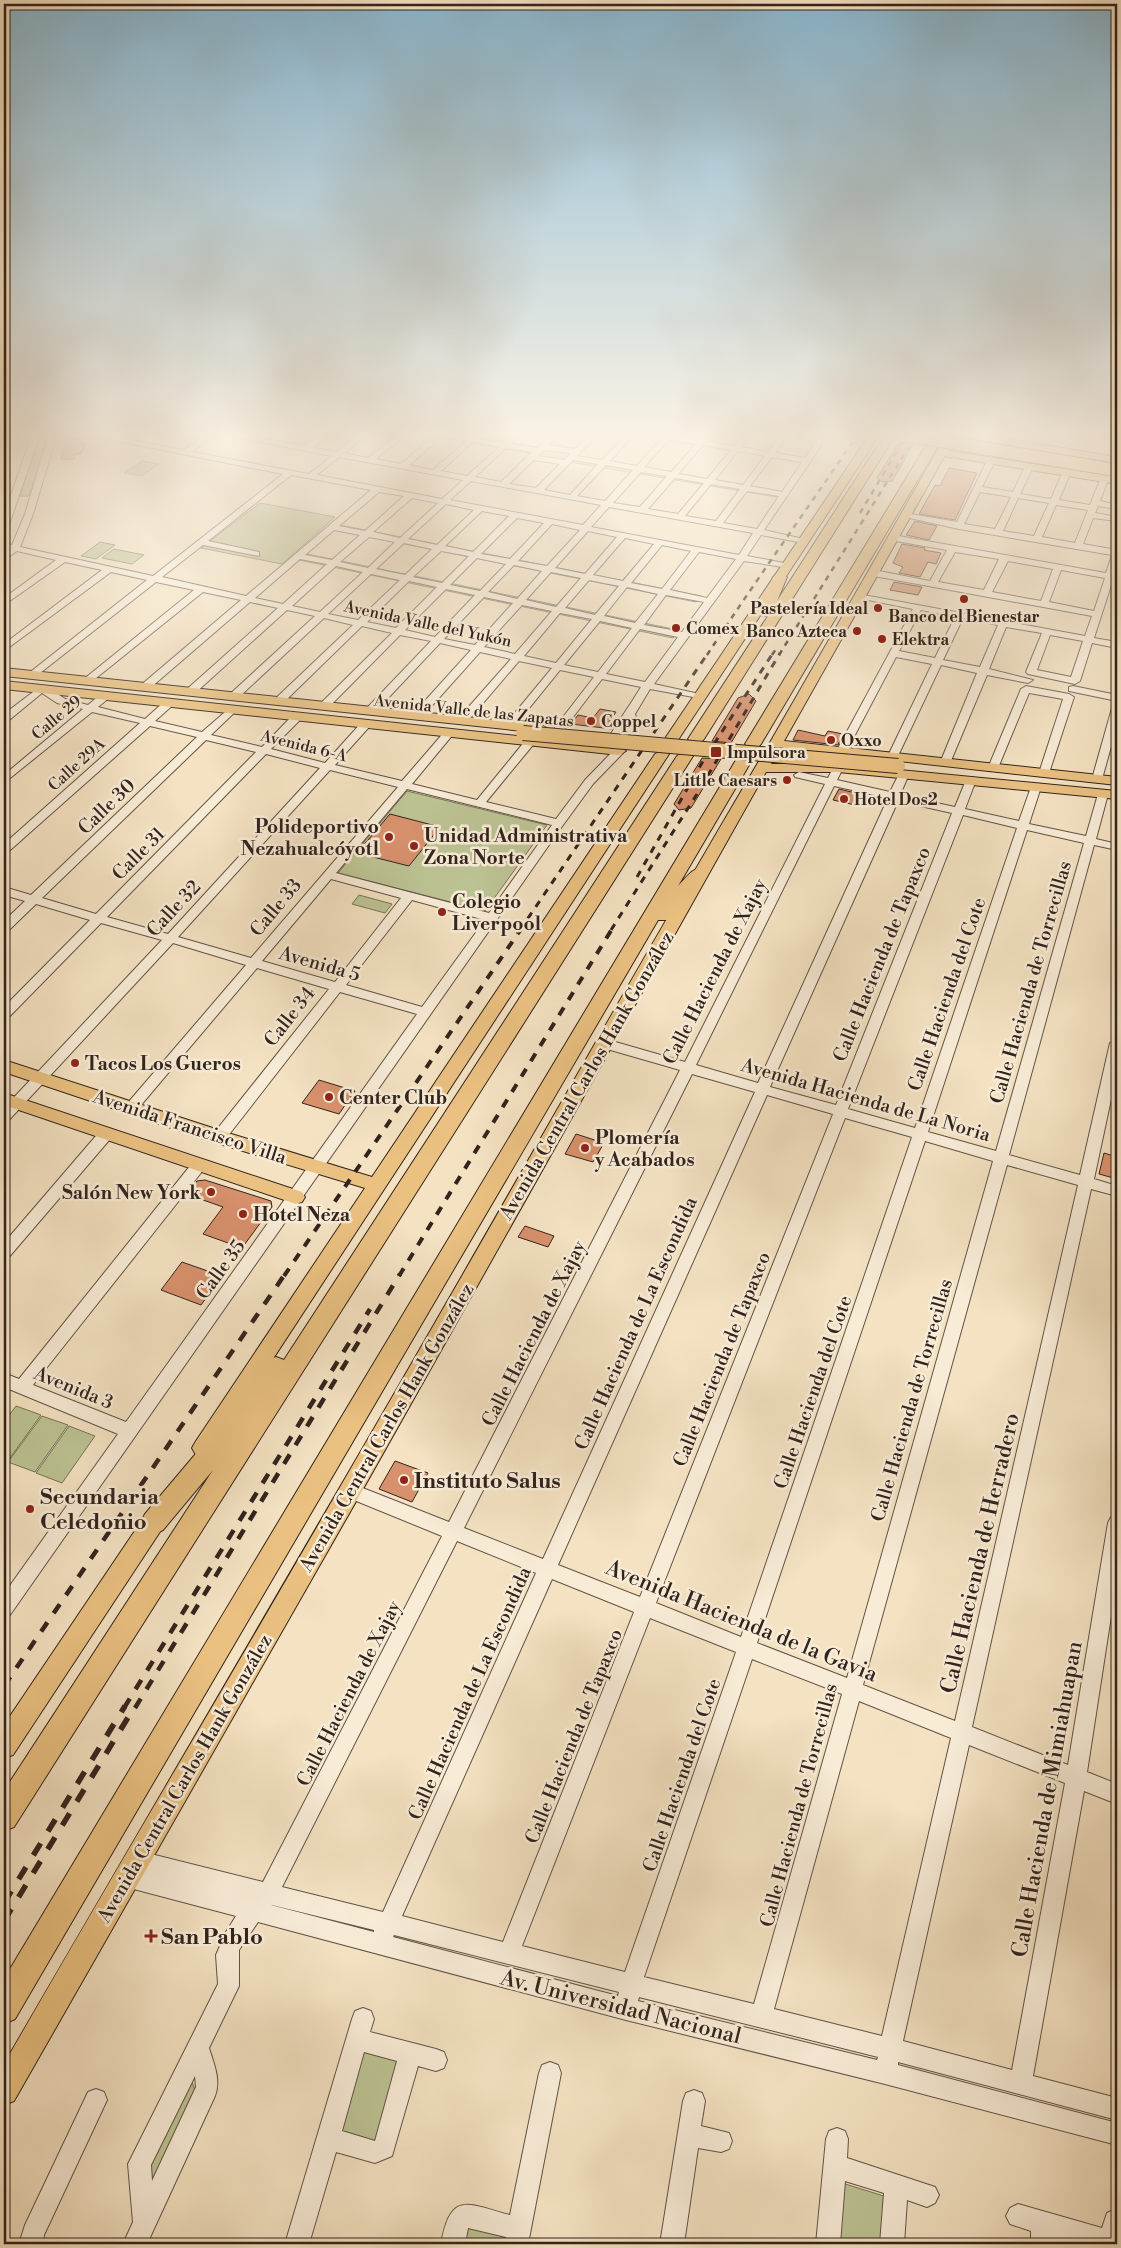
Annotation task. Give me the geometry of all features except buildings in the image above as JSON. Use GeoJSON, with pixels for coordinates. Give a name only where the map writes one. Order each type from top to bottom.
{"type":"FeatureCollection","features":[{"type":"Feature","properties":{"kind":"highway"},"geometry":{"type":"LineString","coordinates":[[4,1817],[823,539]]}},
{"type":"Feature","properties":{"kind":"highway","name":"Avenida Central Carlos Hank González"},"geometry":{"type":"LineString","coordinates":[[4,2008],[630,954],[762,754],[881,539]]}},
{"type":"Feature","properties":{"kind":"highway"},"geometry":{"type":"LineString","coordinates":[[734,680],[740,663],[770,604],[783,571]]}},
{"type":"Feature","properties":{"kind":"highway"},"geometry":{"type":"LineString","coordinates":[[630,954],[650,935],[677,897],[701,872]]}},
{"type":"Feature","properties":{"kind":"highway"},"geometry":{"type":"LineString","coordinates":[[154,1522],[208,1458],[282,1359],[332,1304]]}},
{"type":"Feature","properties":{"kind":"main road","name":"Avenida Central Carlos Hank González"},"geometry":{"type":"LineString","coordinates":[[4,2091],[130,1868],[350,1491],[605,1044],[701,872],[762,754],[861,596],[892,539]]}},
{"type":"Feature","properties":{"kind":"main road"},"geometry":{"type":"LineString","coordinates":[[673,737],[804,540]]}},
{"type":"Feature","properties":{"kind":"main road","name":"Avenida Valle de las Zapatas"},"geometry":{"type":"LineString","coordinates":[[4,672],[190,692],[297,717],[450,732],[894,763],[1110,789]]}},
{"type":"Feature","properties":{"kind":"main road","name":"Avenida Valle de las Zapatas"},"geometry":{"type":"LineString","coordinates":[[4,685],[169,703],[279,701],[322,709],[526,737],[548,743],[613,750]]}},
{"type":"Feature","properties":{"kind":"main road","name":"Avenida Valle de las Zapatas"},"geometry":{"type":"LineString","coordinates":[[233,703],[370,711],[627,737]]}},
{"type":"Feature","properties":{"kind":"main road"},"geometry":{"type":"LineString","coordinates":[[562,744],[564,732]]}},
{"type":"Feature","properties":{"kind":"main road"},"geometry":{"type":"LineString","coordinates":[[4,1746],[662,754]]}},
{"type":"Feature","properties":{"kind":"main road","name":"Avenida Valle de las Zapatas"},"geometry":{"type":"LineString","coordinates":[[762,754],[894,763],[946,760],[993,768],[1040,780],[1110,789]]}},
{"type":"Feature","properties":{"kind":"main road","name":"Avenida Valle de las Zapatas"},"geometry":{"type":"LineString","coordinates":[[762,754],[840,760],[878,771],[894,763],[971,780],[1040,780]]}},
{"type":"Feature","properties":{"kind":"main road"},"geometry":{"type":"LineString","coordinates":[[878,771],[873,764],[894,763]]}},
{"type":"Feature","properties":{"kind":"main road","name":"Avenida Valle de las Zapatas"},"geometry":{"type":"LineString","coordinates":[[1110,789],[1117,781]]}},
{"type":"Feature","properties":{"kind":"main road","name":"Avenida Francisco Villa"},"geometry":{"type":"LineString","coordinates":[[4,1066],[219,1137],[376,1185]]}},
{"type":"Feature","properties":{"kind":"main road","name":"Avenida Francisco Villa"},"geometry":{"type":"LineString","coordinates":[[8,1106],[106,1134],[296,1197]]}},
{"type":"Feature","properties":{"kind":"street"},"geometry":{"type":"LineString","coordinates":[[4,557],[16,549],[20,539]]}},
{"type":"Feature","properties":{"kind":"street"},"geometry":{"type":"LineString","coordinates":[[32,675],[205,539]]}},
{"type":"Feature","properties":{"kind":"street"},"geometry":{"type":"LineString","coordinates":[[145,687],[319,539]]}},
{"type":"Feature","properties":{"kind":"street"},"geometry":{"type":"LineString","coordinates":[[190,692],[361,539]]}},
{"type":"Feature","properties":{"kind":"street"},"geometry":{"type":"LineString","coordinates":[[398,539],[710,601]]}},
{"type":"Feature","properties":{"kind":"street"},"geometry":{"type":"LineString","coordinates":[[279,701],[448,539]]}},
{"type":"Feature","properties":{"kind":"street"},"geometry":{"type":"LineString","coordinates":[[322,709],[491,539]]}},
{"type":"Feature","properties":{"kind":"street"},"geometry":{"type":"LineString","coordinates":[[370,711],[534,539]]}},
{"type":"Feature","properties":{"kind":"street"},"geometry":{"type":"LineString","coordinates":[[417,716],[576,539]]}},
{"type":"Feature","properties":{"kind":"street"},"geometry":{"type":"LineString","coordinates":[[462,721],[620,539]]}},
{"type":"Feature","properties":{"kind":"street"},"geometry":{"type":"LineString","coordinates":[[644,539],[741,558],[783,571]]}},
{"type":"Feature","properties":{"kind":"street"},"geometry":{"type":"LineString","coordinates":[[614,736],[620,724],[630,714],[647,686],[685,636],[753,539]]}},
{"type":"Feature","properties":{"kind":"street"},"geometry":{"type":"LineString","coordinates":[[798,539],[804,540]]}},
{"type":"Feature","properties":{"kind":"street"},"geometry":{"type":"LineString","coordinates":[[898,539],[1110,576]]}},
{"type":"Feature","properties":{"kind":"street"},"geometry":{"type":"LineString","coordinates":[[1037,539],[1117,554],[1040,780]]}},
{"type":"Feature","properties":{"kind":"street"},"geometry":{"type":"LineString","coordinates":[[1078,546],[1081,539]]}},
{"type":"Feature","properties":{"kind":"street","name":"Calle 30"},"geometry":{"type":"LineString","coordinates":[[4,928],[205,736],[233,703],[322,615],[403,540]]}},
{"type":"Feature","properties":{"kind":"street"},"geometry":{"type":"LineString","coordinates":[[201,542],[256,554]]}},
{"type":"Feature","properties":{"kind":"street"},"geometry":{"type":"LineString","coordinates":[[510,726],[660,542]]}},
{"type":"Feature","properties":{"kind":"street","name":"Avenida Valle del Yukón"},"geometry":{"type":"LineString","coordinates":[[4,546],[700,697]]}},
{"type":"Feature","properties":{"kind":"street"},"geometry":{"type":"LineString","coordinates":[[933,583],[952,548]]}},
{"type":"Feature","properties":{"kind":"street"},"geometry":{"type":"LineString","coordinates":[[548,743],[564,732],[600,676],[697,549]]}},
{"type":"Feature","properties":{"kind":"street"},"geometry":{"type":"LineString","coordinates":[[299,556],[685,636]]}},
{"type":"Feature","properties":{"kind":"street"},"geometry":{"type":"LineString","coordinates":[[987,593],[1005,557]]}},
{"type":"Feature","properties":{"kind":"street"},"geometry":{"type":"LineString","coordinates":[[4,602],[63,559]]}},
{"type":"Feature","properties":{"kind":"street"},"geometry":{"type":"LineString","coordinates":[[1044,604],[1058,566]]}},
{"type":"Feature","properties":{"kind":"street"},"geometry":{"type":"LineString","coordinates":[[4,648],[109,569]]}},
{"type":"Feature","properties":{"kind":"street"},"geometry":{"type":"LineString","coordinates":[[874,572],[1097,614]]}},
{"type":"Feature","properties":{"kind":"street"},"geometry":{"type":"LineString","coordinates":[[87,681],[201,589]]}},
{"type":"Feature","properties":{"kind":"street"},"geometry":{"type":"LineString","coordinates":[[861,596],[1117,645]]}},
{"type":"Feature","properties":{"kind":"street","name":"Calle Hacienda de Xajay"},"geometry":{"type":"LineString","coordinates":[[145,2224],[139,2164],[228,1986],[230,1974],[226,1958],[228,1949],[253,1911],[268,1893],[454,1532],[918,607]]}},
{"type":"Feature","properties":{"kind":"street","name":"Calle Hacienda de La Escondida"},"geometry":{"type":"LineString","coordinates":[[379,1944],[894,797],[894,763],[937,662],[960,615]]}},
{"type":"Feature","properties":{"kind":"street"},"geometry":{"type":"LineString","coordinates":[[946,760],[1003,623]]}},
{"type":"Feature","properties":{"kind":"street"},"geometry":{"type":"LineString","coordinates":[[993,768],[1047,632]]}},
{"type":"Feature","properties":{"kind":"street"},"geometry":{"type":"LineString","coordinates":[[893,654],[1117,698]]}},
{"type":"Feature","properties":{"kind":"street"},"geometry":{"type":"LineString","coordinates":[[1028,680],[1072,689]]}},
{"type":"Feature","properties":{"kind":"street"},"geometry":{"type":"LineString","coordinates":[[4,719],[43,689]]}},
{"type":"Feature","properties":{"kind":"street","name":"Avenida 6-A"},"geometry":{"type":"LineString","coordinates":[[43,689],[60,700],[89,708],[559,823]]}},
{"type":"Feature","properties":{"kind":"street","name":"Calle 29"},"geometry":{"type":"LineString","coordinates":[[4,780],[105,696]]}},
{"type":"Feature","properties":{"kind":"street","name":"Calle 29A"},"geometry":{"type":"LineString","coordinates":[[4,850],[169,703]]}},
{"type":"Feature","properties":{"kind":"street","name":"Calle Hacienda de Torrecillas"},"geometry":{"type":"LineString","coordinates":[[761,2018],[851,1689],[1091,841],[1110,789],[1117,708]]}},
{"type":"Feature","properties":{"kind":"street"},"geometry":{"type":"LineString","coordinates":[[627,737],[632,724],[630,714]]}},
{"type":"Feature","properties":{"kind":"street","name":"Calle 31"},"geometry":{"type":"LineString","coordinates":[[4,1014],[297,717]]}},
{"type":"Feature","properties":{"kind":"street","name":"Calle 32"},"geometry":{"type":"LineString","coordinates":[[8,1106],[41,1078],[366,724]]}},
{"type":"Feature","properties":{"kind":"street"},"geometry":{"type":"LineString","coordinates":[[479,804],[526,737],[540,729]]}},
{"type":"Feature","properties":{"kind":"street","name":"Calle 33"},"geometry":{"type":"LineString","coordinates":[[131,1108],[450,732]]}},
{"type":"Feature","properties":{"kind":"street","name":"Calle 35"},"geometry":{"type":"LineString","coordinates":[[613,750],[614,736]]}},
{"type":"Feature","properties":{"kind":"street","name":"Calle 35"},"geometry":{"type":"LineString","coordinates":[[4,1609],[559,823],[613,750],[627,737]]}},
{"type":"Feature","properties":{"kind":"street"},"geometry":{"type":"LineString","coordinates":[[799,775],[1117,847]]}},
{"type":"Feature","properties":{"kind":"street","name":"Calle Hacienda de Tapaxco"},"geometry":{"type":"LineString","coordinates":[[509,1953],[971,780]]}},
{"type":"Feature","properties":{"kind":"street","name":"Calle Hacienda del Cote"},"geometry":{"type":"LineString","coordinates":[[626,2009],[631,1985],[1040,780]]}},
{"type":"Feature","properties":{"kind":"street"},"geometry":{"type":"LineString","coordinates":[[329,875],[493,918]]}},
{"type":"Feature","properties":{"kind":"street","name":"Avenida 5"},"geometry":{"type":"LineString","coordinates":[[4,891],[425,1012]]}},
{"type":"Feature","properties":{"kind":"street","name":"Calle 34"},"geometry":{"type":"LineString","coordinates":[[219,1137],[409,896]]}},
{"type":"Feature","properties":{"kind":"street","name":"Calle Hacienda de Herradero"},"geometry":{"type":"LineString","coordinates":[[885,2073],[1117,1043]]}},
{"type":"Feature","properties":{"kind":"street","name":"Avenida Hacienda de La Noria"},"geometry":{"type":"LineString","coordinates":[[605,1044],[1117,1191]]}},
{"type":"Feature","properties":{"kind":"street"},"geometry":{"type":"LineString","coordinates":[[4,1253],[106,1134]]}},
{"type":"Feature","properties":{"kind":"street"},"geometry":{"type":"LineString","coordinates":[[22,1387],[199,1165]]}},
{"type":"Feature","properties":{"kind":"street","name":"Avenida 3"},"geometry":{"type":"LineString","coordinates":[[4,1380],[129,1431]]}},
{"type":"Feature","properties":{"kind":"street","name":"Avenida Hacienda de la Gavia"},"geometry":{"type":"LineString","coordinates":[[350,1491],[1117,1794]]}},
{"type":"Feature","properties":{"kind":"street","name":"Calle Hacienda de Mimiahuapan"},"geometry":{"type":"LineString","coordinates":[[1020,2084],[1076,1778],[1117,1523]]}},
{"type":"Feature","properties":{"kind":"street","name":"Av. Universidad Nacional"},"geometry":{"type":"LineString","coordinates":[[130,1868],[268,1893],[890,2049],[1117,2109]]}},
{"type":"Feature","properties":{"kind":"street","name":"Av. Universidad Nacional"},"geometry":{"type":"LineString","coordinates":[[130,1868],[253,1911],[626,2009],[885,2073],[1117,2134]]}},
{"type":"Feature","properties":{"kind":"street"},"geometry":{"type":"LineString","coordinates":[[297,2244],[360,2029],[410,2054],[436,2060]]}},
{"type":"Feature","properties":{"kind":"street"},"geometry":{"type":"LineString","coordinates":[[135,2244],[207,2088],[207,2079],[198,2049]]}},
{"type":"Feature","properties":{"kind":"street"},"geometry":{"type":"LineString","coordinates":[[328,2138],[376,2152],[382,2150],[386,2145],[410,2054]]}},
{"type":"Feature","properties":{"kind":"street"},"geometry":{"type":"LineString","coordinates":[[453,2244],[458,2221],[464,2215],[518,2237],[550,2073]]}},
{"type":"Feature","properties":{"kind":"street"},"geometry":{"type":"LineString","coordinates":[[30,2244],[96,2100]]}},
{"type":"Feature","properties":{"kind":"street"},"geometry":{"type":"LineString","coordinates":[[672,2244],[694,2101]]}},
{"type":"Feature","properties":{"kind":"street"},"geometry":{"type":"LineString","coordinates":[[689,2135],[721,2141]]}},
{"type":"Feature","properties":{"kind":"street"},"geometry":{"type":"LineString","coordinates":[[828,2244],[837,2139]]}},
{"type":"Feature","properties":{"kind":"street"},"geometry":{"type":"LineString","coordinates":[[835,2166],[928,2195]]}},
{"type":"Feature","properties":{"kind":"street"},"geometry":{"type":"LineString","coordinates":[[892,2244],[896,2186]]}},
{"type":"Feature","properties":{"kind":"street"},"geometry":{"type":"LineString","coordinates":[[1018,2216],[1043,2234],[1109,2235]]}},
{"type":"Feature","properties":{"kind":"green space"},"geometry":{"type":"Polygon","coordinates":[[[213,539],[310,539],[282,564],[201,548],[213,539]]]}},
{"type":"Feature","properties":{"kind":"green space"},"geometry":{"type":"Polygon","coordinates":[[[379,539],[411,539],[701,596],[696,602],[379,539]]]}},
{"type":"Feature","properties":{"kind":"green space"},"geometry":{"type":"Polygon","coordinates":[[[100,542],[115,545],[96,559],[81,556],[100,542]]]}},
{"type":"Feature","properties":{"kind":"green space"},"geometry":{"type":"Polygon","coordinates":[[[114,549],[144,555],[132,564],[102,558],[114,549]]]}},
{"type":"Feature","properties":{"kind":"green space"},"geometry":{"type":"Polygon","coordinates":[[[307,554],[678,630],[673,638],[299,560],[307,554]]]}},
{"type":"Feature","properties":{"kind":"green space"},"geometry":{"type":"Polygon","coordinates":[[[407,791],[547,825],[485,911],[338,873],[407,791]]]}},
{"type":"Feature","properties":{"kind":"green space"},"geometry":{"type":"Polygon","coordinates":[[[359,895],[392,904],[385,913],[352,904],[359,895]]]}},
{"type":"Feature","properties":{"kind":"green space"},"geometry":{"type":"Polygon","coordinates":[[[16,1406],[41,1415],[7,1462],[4,1460],[4,1422],[16,1406]]]}},
{"type":"Feature","properties":{"kind":"green space"},"geometry":{"type":"Polygon","coordinates":[[[42,1416],[68,1425],[35,1472],[8,1462],[42,1416]]]}},
{"type":"Feature","properties":{"kind":"green space"},"geometry":{"type":"Polygon","coordinates":[[[69,1426],[95,1436],[62,1483],[36,1473],[69,1426]]]}},
{"type":"Feature","properties":{"kind":"green space"},"geometry":{"type":"Polygon","coordinates":[[[359,2049],[400,2061],[378,2142],[339,2132],[359,2049]]]}},
{"type":"Feature","properties":{"kind":"green space"},"geometry":{"type":"Polygon","coordinates":[[[192,2082],[197,2096],[156,2186],[142,2176],[192,2082]]]}},
{"type":"Feature","properties":{"kind":"green space"},"geometry":{"type":"Polygon","coordinates":[[[842,2183],[887,2197],[885,2244],[837,2244],[842,2183]]]}},
{"type":"Feature","properties":{"kind":"green space"},"geometry":{"type":"Polygon","coordinates":[[[480,2227],[508,2236],[508,2244],[460,2244],[462,2228],[480,2227]]]}},
{"type":"Feature","properties":{"kind":"railway"},"geometry":{"type":"LineString","coordinates":[[707,655],[786,539]]}},
{"type":"Feature","properties":{"kind":"railway"},"geometry":{"type":"LineString","coordinates":[[779,655],[851,539]]}},
{"type":"Feature","properties":{"kind":"railway"},"geometry":{"type":"LineString","coordinates":[[772,655],[776,649]]}},
{"type":"Feature","properties":{"kind":"railway"},"geometry":{"type":"LineString","coordinates":[[520,930],[708,653]]}},
{"type":"Feature","properties":{"kind":"railway"},"geometry":{"type":"LineString","coordinates":[[637,877],[703,761],[773,653]]}},
{"type":"Feature","properties":{"kind":"railway"},"geometry":{"type":"LineString","coordinates":[[611,930],[697,794],[780,653]]}},
{"type":"Feature","properties":{"kind":"railway"},"geometry":{"type":"LineString","coordinates":[[284,1276],[521,929]]}},
{"type":"Feature","properties":{"kind":"railway"},"geometry":{"type":"LineString","coordinates":[[399,1276],[612,929]]}},
{"type":"Feature","properties":{"kind":"railway"},"geometry":{"type":"LineString","coordinates":[[4,1686],[285,1274]]}},
{"type":"Feature","properties":{"kind":"railway"},"geometry":{"type":"LineString","coordinates":[[135,1708],[400,1274]]}},
{"type":"Feature","properties":{"kind":"railway"},"geometry":{"type":"LineString","coordinates":[[124,1708],[370,1309]]}},
{"type":"Feature","properties":{"kind":"railway"},"geometry":{"type":"LineString","coordinates":[[4,1903],[125,1706]]}},
{"type":"Feature","properties":{"kind":"railway"},"geometry":{"type":"LineString","coordinates":[[4,1921],[135,1706]]}},
{"type":"Feature","properties":{"kind":"place","name":"Banco del Bienestar"},"geometry":{"type":"Point","coordinates":[964,599]}},
{"type":"Feature","properties":{"kind":"place","name":"Pastelería Ideal"},"geometry":{"type":"Point","coordinates":[878,608]}},
{"type":"Feature","properties":{"kind":"place","name":"Comex"},"geometry":{"type":"Point","coordinates":[676,628]}},
{"type":"Feature","properties":{"kind":"place","name":"Banco Azteca"},"geometry":{"type":"Point","coordinates":[857,631]}},
{"type":"Feature","properties":{"kind":"place","name":"Elektra"},"geometry":{"type":"Point","coordinates":[882,639]}},
{"type":"Feature","properties":{"kind":"place","name":"Coppel"},"geometry":{"type":"Point","coordinates":[591,721]}},
{"type":"Feature","properties":{"kind":"place","name":"Oxxo"},"geometry":{"type":"Point","coordinates":[831,740]}},
{"type":"Feature","properties":{"kind":"place","name":"Impulsora"},"geometry":{"type":"Point","coordinates":[716,752]}},
{"type":"Feature","properties":{"kind":"place","name":"Little Caesars"},"geometry":{"type":"Point","coordinates":[787,780]}},
{"type":"Feature","properties":{"kind":"place","name":"Hotel Dos2"},"geometry":{"type":"Point","coordinates":[844,799]}},
{"type":"Feature","properties":{"kind":"place","name":"Polideportivo Nezahualcóyotl"},"geometry":{"type":"Point","coordinates":[389,837]}},
{"type":"Feature","properties":{"kind":"place","name":"Unidad Administrativa Zona Norte"},"geometry":{"type":"Point","coordinates":[414,846]}},
{"type":"Feature","properties":{"kind":"place","name":"Colegio Liverpool"},"geometry":{"type":"Point","coordinates":[442,912]}},
{"type":"Feature","properties":{"kind":"place","name":"Tacos Los Gueros"},"geometry":{"type":"Point","coordinates":[75,1063]}},
{"type":"Feature","properties":{"kind":"place","name":"Center Club"},"geometry":{"type":"Point","coordinates":[329,1097]}},
{"type":"Feature","properties":{"kind":"place","name":"Plomería y Acabados"},"geometry":{"type":"Point","coordinates":[585,1148]}},
{"type":"Feature","properties":{"kind":"place","name":"Salón New York"},"geometry":{"type":"Point","coordinates":[211,1192]}},
{"type":"Feature","properties":{"kind":"place","name":"Hotel Neza"},"geometry":{"type":"Point","coordinates":[243,1214]}},
{"type":"Feature","properties":{"kind":"place","name":"Instituto Salus"},"geometry":{"type":"Point","coordinates":[404,1480]}},
{"type":"Feature","properties":{"kind":"place","name":"Secundaria Celedonio"},"geometry":{"type":"Point","coordinates":[30,1509]}},
{"type":"Feature","properties":{"kind":"place","name":"San Pablo"},"geometry":{"type":"Point","coordinates":[151,1936]}}]}
